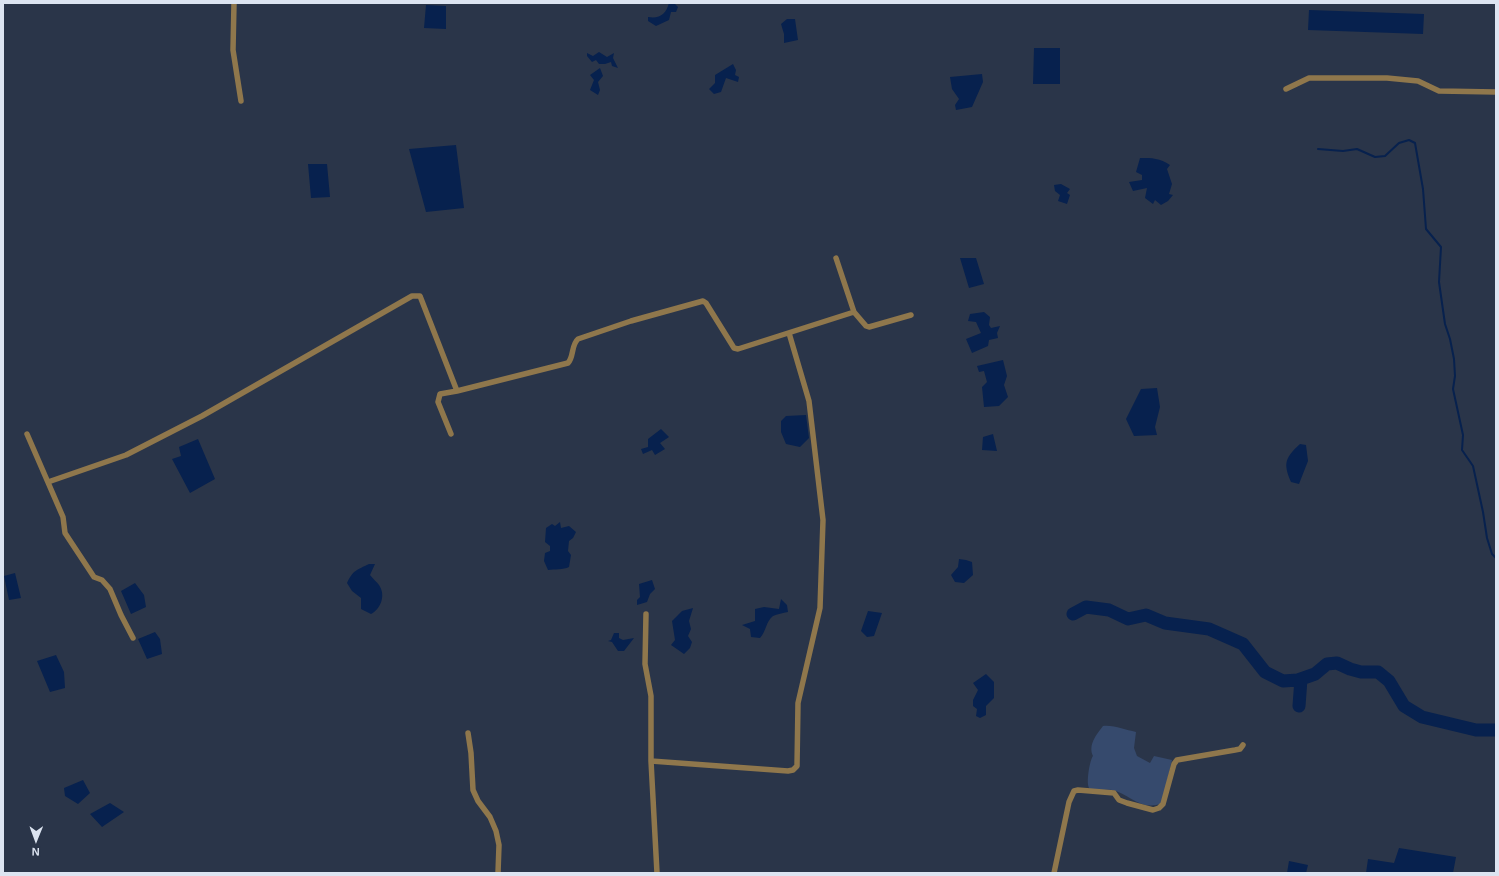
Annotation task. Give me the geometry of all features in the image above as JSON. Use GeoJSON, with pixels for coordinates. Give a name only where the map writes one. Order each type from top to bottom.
{"type":"FeatureCollection","features":[{"type":"Feature","properties":{"kind":"street"},"geometry":{"type":"LineString","coordinates":[[234,3],[233,50],[241,101]]}},
{"type":"Feature","properties":{"kind":"street"},"geometry":{"type":"LineString","coordinates":[[1286,89],[1309,78],[1387,78],[1418,81],[1439,91],[1496,92]]}},
{"type":"Feature","properties":{"kind":"street"},"geometry":{"type":"LineString","coordinates":[[836,258],[854,312],[867,327],[911,315]]}},
{"type":"Feature","properties":{"kind":"street"},"geometry":{"type":"LineString","coordinates":[[48,482],[126,455],[202,416],[412,296],[420,296],[458,391]]}},
{"type":"Feature","properties":{"kind":"street"},"geometry":{"type":"LineString","coordinates":[[452,434],[438,402],[440,394],[458,391],[568,363],[571,360],[575,343],[578,339],[631,321],[702,302],[706,303],[734,348],[742,348],[854,312]]}},
{"type":"Feature","properties":{"kind":"street"},"geometry":{"type":"LineString","coordinates":[[651,761],[788,771],[793,770],[797,766],[798,703],[820,608],[823,520],[809,401],[789,333]]}},
{"type":"Feature","properties":{"kind":"street"},"geometry":{"type":"LineString","coordinates":[[27,434],[63,517],[65,533],[94,577],[102,580],[110,589],[133,638]]}},
{"type":"Feature","properties":{"kind":"street"},"geometry":{"type":"LineString","coordinates":[[646,614],[645,664],[651,696],[651,761],[657,873]]}},
{"type":"Feature","properties":{"kind":"street"},"geometry":{"type":"LineString","coordinates":[[468,733],[471,753],[473,790],[478,801],[490,817],[496,830],[499,845],[498,873]]}},
{"type":"Feature","properties":{"kind":"street"},"geometry":{"type":"LineString","coordinates":[[1054,873],[1069,802],[1074,792],[1078,790],[1114,793],[1119,800],[1153,810],[1159,808],[1163,804],[1174,764],[1177,760],[1240,749],[1243,745]]}},
{"type":"Feature","properties":{"kind":"shaded area"},"geometry":{"type":"Polygon","coordinates":[[[669,3],[674,3],[678,7],[676,12],[671,12],[669,20],[656,26],[648,21],[648,17],[662,15],[669,3]]]}},
{"type":"Feature","properties":{"kind":"shaded area"},"geometry":{"type":"Polygon","coordinates":[[[426,5],[446,6],[446,29],[424,28],[426,5]]]}},
{"type":"Feature","properties":{"kind":"shaded area"},"geometry":{"type":"Polygon","coordinates":[[[1309,10],[1424,14],[1423,34],[1308,30],[1309,10]]]}},
{"type":"Feature","properties":{"kind":"shaded area"},"geometry":{"type":"Polygon","coordinates":[[[787,19],[795,19],[798,40],[784,43],[784,34],[781,24],[787,19]]]}},
{"type":"Feature","properties":{"kind":"shaded area"},"geometry":{"type":"Polygon","coordinates":[[[1034,48],[1060,48],[1060,84],[1033,84],[1034,48]]]}},
{"type":"Feature","properties":{"kind":"shaded area"},"geometry":{"type":"Polygon","coordinates":[[[599,52],[607,57],[614,53],[613,58],[618,68],[612,66],[611,62],[599,64],[596,60],[592,62],[587,56],[587,53],[593,56],[599,52]]]}},
{"type":"Feature","properties":{"kind":"shaded area"},"geometry":{"type":"Polygon","coordinates":[[[733,64],[736,70],[735,75],[739,77],[738,82],[726,78],[721,92],[714,94],[709,89],[715,83],[715,75],[733,64]]]}},
{"type":"Feature","properties":{"kind":"shaded area"},"geometry":{"type":"Polygon","coordinates":[[[600,68],[603,76],[598,82],[600,90],[598,95],[590,90],[594,80],[590,75],[600,68]]]}},
{"type":"Feature","properties":{"kind":"shaded area"},"geometry":{"type":"Polygon","coordinates":[[[982,74],[983,82],[972,107],[956,110],[955,105],[959,99],[952,89],[950,77],[982,74]]]}},
{"type":"Feature","properties":{"kind":"shaded area"},"geometry":{"type":"Polygon","coordinates":[[[456,145],[464,208],[426,212],[409,149],[456,145]]]}},
{"type":"Feature","properties":{"kind":"shaded area"},"geometry":{"type":"Polygon","coordinates":[[[1140,158],[1156,159],[1170,165],[1167,169],[1172,184],[1169,194],[1173,195],[1168,201],[1161,205],[1155,200],[1153,204],[1145,198],[1147,188],[1133,191],[1129,182],[1142,180],[1142,175],[1136,172],[1140,158]]]}},
{"type":"Feature","properties":{"kind":"shaded area"},"geometry":{"type":"Polygon","coordinates":[[[308,164],[327,164],[330,197],[311,198],[308,164]]]}},
{"type":"Feature","properties":{"kind":"shaded area"},"geometry":{"type":"Polygon","coordinates":[[[1061,184],[1070,189],[1067,193],[1070,195],[1067,204],[1058,201],[1060,195],[1055,191],[1054,185],[1061,184]]]}},
{"type":"Feature","properties":{"kind":"shaded area"},"geometry":{"type":"Polygon","coordinates":[[[960,258],[976,258],[984,284],[969,288],[960,258]]]}},
{"type":"Feature","properties":{"kind":"shaded area"},"geometry":{"type":"Polygon","coordinates":[[[984,312],[990,317],[989,325],[991,328],[1000,326],[997,333],[998,338],[989,340],[988,346],[972,353],[966,339],[981,333],[976,322],[968,321],[970,314],[984,312]]]}},
{"type":"Feature","properties":{"kind":"shaded area"},"geometry":{"type":"Polygon","coordinates":[[[1003,360],[1007,376],[1004,385],[1008,397],[999,406],[984,407],[982,387],[987,382],[984,371],[979,372],[977,366],[1003,360]]]}},
{"type":"Feature","properties":{"kind":"shaded area"},"geometry":{"type":"Polygon","coordinates":[[[1157,388],[1160,407],[1155,427],[1157,435],[1134,436],[1126,419],[1141,389],[1157,388]]]}},
{"type":"Feature","properties":{"kind":"shaded area"},"geometry":{"type":"Polygon","coordinates":[[[806,415],[809,438],[800,447],[786,444],[781,432],[781,421],[786,416],[806,415]]]}},
{"type":"Feature","properties":{"kind":"shaded area"},"geometry":{"type":"Polygon","coordinates":[[[661,429],[669,437],[660,443],[665,449],[655,455],[652,450],[643,454],[641,449],[648,447],[648,439],[661,429]]]}},
{"type":"Feature","properties":{"kind":"shaded area"},"geometry":{"type":"Polygon","coordinates":[[[993,434],[997,451],[982,450],[983,437],[993,434]]]}},
{"type":"Feature","properties":{"kind":"shaded area"},"geometry":{"type":"Polygon","coordinates":[[[198,439],[215,479],[190,493],[172,459],[181,456],[179,447],[198,439]]]}},
{"type":"Feature","properties":{"kind":"shaded area"},"geometry":{"type":"Polygon","coordinates":[[[1300,444],[1306,445],[1308,461],[1299,484],[1291,482],[1286,465],[1288,457],[1300,444]]]}},
{"type":"Feature","properties":{"kind":"shaded area"},"geometry":{"type":"Polygon","coordinates":[[[560,522],[561,528],[569,526],[576,532],[573,538],[569,541],[568,551],[571,555],[569,567],[548,570],[544,561],[545,553],[550,551],[550,546],[545,542],[546,528],[552,524],[555,526],[560,522]]]}},
{"type":"Feature","properties":{"kind":"shaded area"},"geometry":{"type":"Polygon","coordinates":[[[959,559],[972,562],[973,575],[964,583],[955,582],[951,575],[958,567],[959,559]]]}},
{"type":"Feature","properties":{"kind":"shaded area"},"geometry":{"type":"Polygon","coordinates":[[[369,564],[375,564],[370,575],[379,585],[382,593],[380,605],[375,612],[371,614],[361,609],[361,598],[352,591],[347,583],[353,573],[369,564]]]}},
{"type":"Feature","properties":{"kind":"shaded area"},"geometry":{"type":"Polygon","coordinates":[[[15,573],[21,598],[9,600],[4,576],[15,573]]]}},
{"type":"Feature","properties":{"kind":"shaded area"},"geometry":{"type":"Polygon","coordinates":[[[652,580],[655,589],[650,594],[647,602],[637,605],[637,600],[640,597],[639,584],[652,580]]]}},
{"type":"Feature","properties":{"kind":"shaded area"},"geometry":{"type":"Polygon","coordinates":[[[135,583],[144,595],[146,607],[131,614],[121,591],[135,583]]]}},
{"type":"Feature","properties":{"kind":"shaded area"},"geometry":{"type":"Polygon","coordinates":[[[781,599],[787,605],[788,612],[773,616],[760,638],[751,637],[750,629],[742,625],[755,621],[755,609],[764,607],[779,609],[781,599]]]}},
{"type":"Feature","properties":{"kind":"shaded area"},"geometry":{"type":"Polygon","coordinates":[[[693,608],[689,621],[691,629],[688,636],[692,642],[690,648],[684,654],[671,645],[675,640],[672,621],[682,611],[693,608]]]}},
{"type":"Feature","properties":{"kind":"shaded area"},"geometry":{"type":"Polygon","coordinates":[[[868,611],[882,613],[874,636],[867,637],[861,631],[868,611]]]}},
{"type":"Feature","properties":{"kind":"shaded area"},"geometry":{"type":"Polygon","coordinates":[[[155,632],[160,639],[162,654],[147,659],[138,639],[155,632]]]}},
{"type":"Feature","properties":{"kind":"shaded area"},"geometry":{"type":"Polygon","coordinates":[[[614,633],[619,633],[619,638],[623,640],[634,638],[624,651],[618,651],[612,642],[608,641],[611,640],[614,633]]]}},
{"type":"Feature","properties":{"kind":"shaded area"},"geometry":{"type":"Polygon","coordinates":[[[56,655],[64,672],[65,688],[50,692],[37,661],[56,655]]]}},
{"type":"Feature","properties":{"kind":"shaded area"},"geometry":{"type":"Polygon","coordinates":[[[986,674],[994,682],[994,698],[986,706],[986,715],[980,718],[976,716],[977,709],[973,706],[973,700],[978,690],[973,683],[986,674]]]}},
{"type":"Feature","properties":{"kind":"shaded area"},"geometry":{"type":"Polygon","coordinates":[[[1103,726],[1116,727],[1136,732],[1134,748],[1137,756],[1150,763],[1154,756],[1172,760],[1162,803],[1155,805],[1142,804],[1112,790],[1090,789],[1088,778],[1089,767],[1093,756],[1091,748],[1095,737],[1103,726]]]}},
{"type":"Feature","properties":{"kind":"shaded area"},"geometry":{"type":"Polygon","coordinates":[[[83,780],[90,793],[78,804],[65,796],[64,788],[83,780]]]}},
{"type":"Feature","properties":{"kind":"shaded area"},"geometry":{"type":"Polygon","coordinates":[[[110,803],[124,812],[102,827],[90,814],[110,803]]]}},
{"type":"Feature","properties":{"kind":"shaded area"},"geometry":{"type":"Polygon","coordinates":[[[1399,848],[1456,857],[1453,873],[1366,873],[1368,859],[1394,863],[1399,848]]]}},
{"type":"Feature","properties":{"kind":"shaded area"},"geometry":{"type":"Polygon","coordinates":[[[1289,861],[1308,865],[1306,873],[1287,873],[1289,861]]]}},
{"type":"Feature","properties":{"kind":"waterway"},"geometry":{"type":"LineString","coordinates":[[1318,149],[1343,151],[1357,149],[1375,157],[1385,156],[1399,143],[1409,140],[1415,143],[1423,189],[1426,229],[1441,247],[1439,282],[1445,324],[1454,359],[1455,376],[1453,389],[1463,435],[1462,450],[1473,466],[1487,538],[1492,554],[1496,558]]}},
{"type":"Feature","properties":{"kind":"waterway"},"geometry":{"type":"LineString","coordinates":[[1073,614],[1086,607],[1109,610],[1128,619],[1146,615],[1165,623],[1209,629],[1243,644],[1265,672],[1283,681],[1298,680],[1315,674],[1327,664],[1337,663],[1361,672],[1378,672],[1389,681],[1404,706],[1422,717],[1476,730],[1496,730]]}},
{"type":"Feature","properties":{"kind":"waterway"},"geometry":{"type":"LineString","coordinates":[[1299,706],[1301,679]]}}]}
